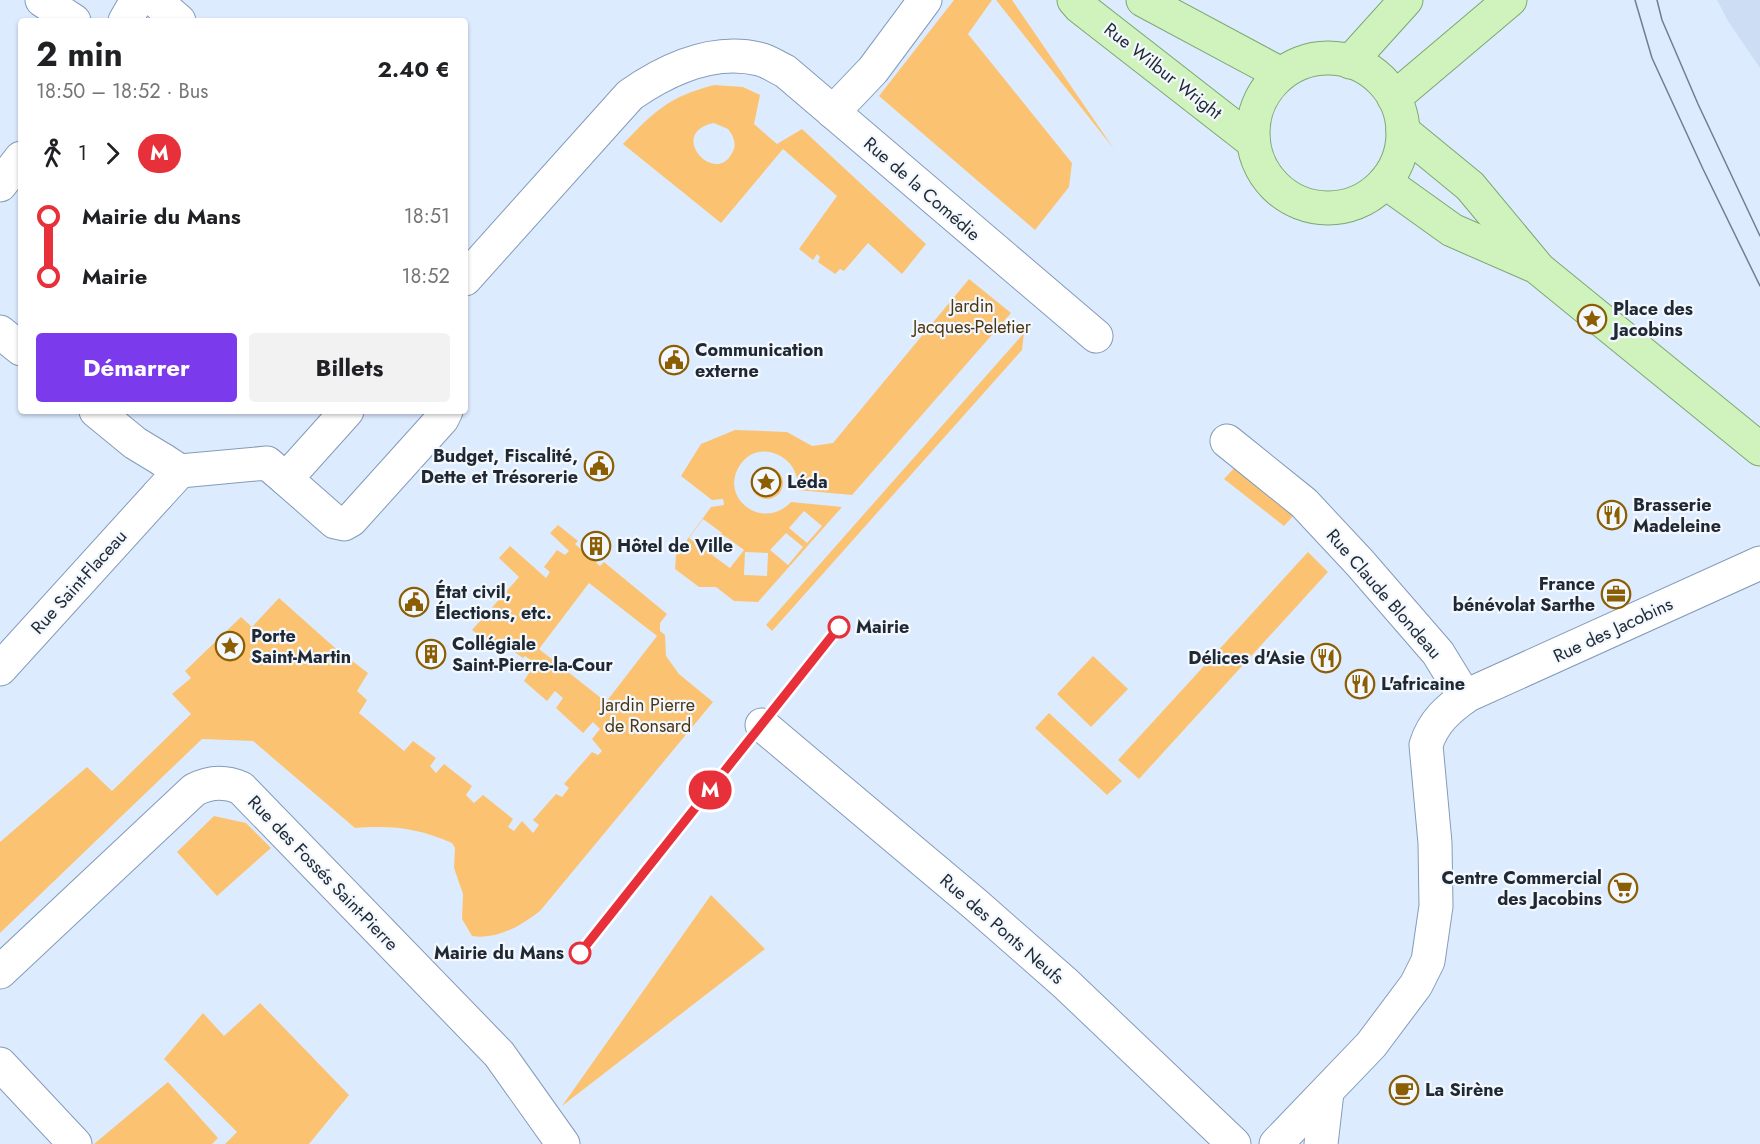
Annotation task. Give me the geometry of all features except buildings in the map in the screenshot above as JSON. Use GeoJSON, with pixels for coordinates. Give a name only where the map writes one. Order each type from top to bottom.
{"type":"FeatureCollection","features":[{"type":"Feature","properties":{"kind":"main road","name":"Rue Wilbur Wright"},"geometry":{"type":"LineString","coordinates":[[1074,0],[1252,141]]}},
{"type":"Feature","properties":{"kind":"main road"},"geometry":{"type":"LineString","coordinates":[[1143,0],[1281,74]]}},
{"type":"Feature","properties":{"kind":"main road"},"geometry":{"type":"LineString","coordinates":[[1350,62],[1406,0]]}},
{"type":"Feature","properties":{"kind":"main road"},"geometry":{"type":"LineString","coordinates":[[1394,98],[1510,0]]}},
{"type":"Feature","properties":{"kind":"main road"},"geometry":{"type":"LineString","coordinates":[[1318,59],[1342,59],[1372,73],[1385,84],[1394,98],[1403,131],[1398,159],[1385,182],[1365,199],[1344,207],[1325,208],[1305,205],[1287,197],[1272,184],[1260,166],[1252,141],[1252,127],[1257,106],[1264,92],[1281,74],[1302,63],[1318,59]]}},
{"type":"Feature","properties":{"kind":"main road"},"geometry":{"type":"LineString","coordinates":[[1403,131],[1470,186],[1539,268],[1760,449]]}},
{"type":"Feature","properties":{"kind":"main road"},"geometry":{"type":"LineString","coordinates":[[1385,182],[1452,230],[1539,268]]}},
{"type":"Feature","properties":{"kind":"street"},"geometry":{"type":"LineString","coordinates":[[42,0],[69,18]]}},
{"type":"Feature","properties":{"kind":"street"},"geometry":{"type":"LineString","coordinates":[[126,18],[137,0]]}},
{"type":"Feature","properties":{"kind":"street"},"geometry":{"type":"LineString","coordinates":[[155,0],[176,18]]}},
{"type":"Feature","properties":{"kind":"street"},"geometry":{"type":"LineString","coordinates":[[833,112],[873,70],[925,0]]}},
{"type":"Feature","properties":{"kind":"street","name":"Rue de la Comédie"},"geometry":{"type":"LineString","coordinates":[[468,276],[630,94],[650,81],[696,62],[718,57],[740,56],[760,59],[784,71],[1096,336]]}},
{"type":"Feature","properties":{"kind":"street"},"geometry":{"type":"LineString","coordinates":[[0,185],[18,162]]}},
{"type":"Feature","properties":{"kind":"street"},"geometry":{"type":"LineString","coordinates":[[0,332],[18,347]]}},
{"type":"Feature","properties":{"kind":"street"},"geometry":{"type":"LineString","coordinates":[[100,414],[135,443],[172,466],[267,463],[335,522],[344,524],[444,414]]}},
{"type":"Feature","properties":{"kind":"street"},"geometry":{"type":"LineString","coordinates":[[286,479],[344,414]]}},
{"type":"Feature","properties":{"kind":"street","name":"Rue Claude Blondeau"},"geometry":{"type":"LineString","coordinates":[[1227,441],[1304,503],[1360,563],[1438,653],[1465,697]]}},
{"type":"Feature","properties":{"kind":"street","name":"Rue Saint-Flaceau"},"geometry":{"type":"LineString","coordinates":[[0,669],[158,495],[172,466]]}},
{"type":"Feature","properties":{"kind":"street","name":"Rue des Jacobins"},"geometry":{"type":"LineString","coordinates":[[1465,697],[1760,563]]}},
{"type":"Feature","properties":{"kind":"street"},"geometry":{"type":"LineString","coordinates":[[1276,1144],[1371,1045],[1416,985],[1428,961],[1436,906],[1434,843],[1426,745],[1430,731],[1439,718],[1465,697]]}},
{"type":"Feature","properties":{"kind":"street","name":"Rue des Ponts Neufs"},"geometry":{"type":"LineString","coordinates":[[762,725],[1048,968],[1234,1144]]}},
{"type":"Feature","properties":{"kind":"street","name":"Rue des Fossés Saint-Pierre"},"geometry":{"type":"LineString","coordinates":[[0,972],[194,790],[209,784],[226,784],[241,788],[499,1054],[563,1144]]}},
{"type":"Feature","properties":{"kind":"street"},"geometry":{"type":"LineString","coordinates":[[0,1064],[75,1144]]}},
{"type":"Feature","properties":{"kind":"street"},"geometry":{"type":"LineString","coordinates":[[1321,1144],[1327,1092]]}},
{"type":"Feature","properties":{"kind":"shaded area"},"geometry":{"type":"Polygon","coordinates":[[[1717,0],[1760,0],[1760,68],[1728,21],[1717,0]]]}},
{"type":"Feature","properties":{"kind":"green space"},"geometry":{"type":"Polygon","coordinates":[[[954,0],[992,0],[968,34],[1072,163],[1069,187],[1035,230],[879,96],[954,0]]]}},
{"type":"Feature","properties":{"kind":"green space"},"geometry":{"type":"Polygon","coordinates":[[[996,0],[1012,0],[1114,149],[996,0]]]}},
{"type":"Feature","properties":{"kind":"green space"},"geometry":{"type":"Polygon","coordinates":[[[714,85],[743,87],[760,95],[754,124],[777,144],[802,129],[926,244],[902,274],[868,243],[844,271],[840,269],[835,274],[818,262],[820,257],[817,254],[813,260],[799,249],[837,196],[783,149],[721,223],[623,144],[663,107],[673,100],[714,85]],[[714,123],[700,129],[694,137],[694,146],[699,155],[716,164],[726,161],[735,145],[728,129],[714,123]]]}},
{"type":"Feature","properties":{"kind":"green space","name":"Jardin Jacques-Peletier"},"geometry":{"type":"Polygon","coordinates":[[[969,279],[1011,313],[852,495],[797,490],[797,479],[787,460],[768,452],[758,452],[748,456],[740,465],[735,477],[735,489],[739,499],[747,507],[757,512],[768,514],[780,510],[791,502],[842,507],[758,602],[734,601],[716,587],[699,587],[675,569],[676,555],[711,507],[724,505],[723,499],[712,500],[681,476],[701,444],[735,430],[787,432],[812,446],[833,443],[969,279]],[[804,511],[789,528],[807,543],[822,526],[804,511]],[[703,519],[689,538],[708,552],[722,533],[703,519]],[[786,533],[770,550],[788,565],[803,547],[786,533]],[[725,536],[712,555],[730,568],[744,550],[725,536]],[[745,552],[744,575],[767,576],[768,553],[745,552]]]}},
{"type":"Feature","properties":{"kind":"green space","name":"Jardin Jacques-Peletier"},"geometry":{"type":"Polygon","coordinates":[[[1024,333],[1022,350],[772,631],[766,625],[1024,333]]]}},
{"type":"Feature","properties":{"kind":"green space"},"geometry":{"type":"Polygon","coordinates":[[[767,467],[778,472],[783,483],[778,494],[767,499],[756,494],[751,483],[756,472],[767,467]]]}},
{"type":"Feature","properties":{"kind":"green space"},"geometry":{"type":"Polygon","coordinates":[[[1235,467],[1295,514],[1284,526],[1224,479],[1235,467]]]}},
{"type":"Feature","properties":{"kind":"green space","name":"Jardin Pierre de Ronsard"},"geometry":{"type":"Polygon","coordinates":[[[558,525],[578,541],[575,544],[600,566],[604,562],[667,614],[660,623],[660,631],[665,635],[666,656],[679,674],[713,702],[533,917],[499,934],[472,936],[462,919],[463,894],[454,868],[455,848],[452,843],[405,829],[355,828],[253,741],[202,739],[0,933],[0,842],[87,767],[112,791],[191,714],[172,694],[191,678],[185,671],[241,617],[252,627],[279,598],[334,647],[368,673],[357,691],[367,700],[359,713],[404,751],[413,741],[436,758],[430,766],[436,773],[444,764],[472,786],[466,795],[474,803],[483,795],[513,819],[508,827],[514,831],[522,821],[533,833],[539,825],[533,820],[556,794],[562,797],[569,788],[564,784],[592,752],[598,755],[602,751],[592,739],[600,729],[593,722],[583,733],[556,708],[563,698],[555,691],[547,701],[524,681],[530,671],[529,664],[532,661],[512,650],[498,649],[472,630],[519,577],[499,558],[510,546],[546,578],[550,572],[544,567],[557,550],[565,555],[569,551],[550,533],[558,525]],[[589,583],[539,649],[606,702],[657,636],[589,583]]]}},
{"type":"Feature","properties":{"kind":"green space"},"geometry":{"type":"Polygon","coordinates":[[[1308,552],[1328,572],[1139,779],[1118,760],[1308,552]]]}},
{"type":"Feature","properties":{"kind":"green space"},"geometry":{"type":"Polygon","coordinates":[[[1093,656],[1128,689],[1091,727],[1057,694],[1093,656]]]}},
{"type":"Feature","properties":{"kind":"green space"},"geometry":{"type":"Polygon","coordinates":[[[1049,713],[1122,781],[1107,795],[1035,728],[1049,713]]]}},
{"type":"Feature","properties":{"kind":"green space"},"geometry":{"type":"Polygon","coordinates":[[[214,816],[246,823],[271,848],[217,896],[177,852],[214,816]]]}},
{"type":"Feature","properties":{"kind":"green space"},"geometry":{"type":"Polygon","coordinates":[[[711,895],[765,949],[562,1106],[711,895]]]}},
{"type":"Feature","properties":{"kind":"green space"},"geometry":{"type":"Polygon","coordinates":[[[260,1003],[349,1095],[309,1144],[225,1144],[237,1132],[164,1059],[203,1013],[224,1036],[260,1003]]]}},
{"type":"Feature","properties":{"kind":"green space"},"geometry":{"type":"Polygon","coordinates":[[[168,1082],[218,1138],[212,1144],[94,1144],[168,1082]]]}},
{"type":"Feature","properties":{"kind":"tram line"},"geometry":{"type":"LineString","coordinates":[[1635,0],[1652,58],[1760,286]]}},
{"type":"Feature","properties":{"kind":"tram line"},"geometry":{"type":"LineString","coordinates":[[1657,0],[1662,20],[1698,104],[1760,236]]}},
{"type":"Feature","properties":{"kind":"bus line","name":"M"},"geometry":{"type":"LineString","coordinates":[[580,953],[839,627]]}},
{"type":"Feature","properties":{"kind":"place","name":"Place des Jacobins"},"geometry":{"type":"Point","coordinates":[1592,319]}},
{"type":"Feature","properties":{"kind":"place","name":"Communication externe"},"geometry":{"type":"Point","coordinates":[674,360]}},
{"type":"Feature","properties":{"kind":"place","name":"Budget, Fiscalité, Dette et Trésorerie"},"geometry":{"type":"Point","coordinates":[599,466]}},
{"type":"Feature","properties":{"kind":"place","name":"Léda"},"geometry":{"type":"Point","coordinates":[766,482]}},
{"type":"Feature","properties":{"kind":"place","name":"Brasserie Madeleine"},"geometry":{"type":"Point","coordinates":[1612,515]}},
{"type":"Feature","properties":{"kind":"place","name":"Hôtel de Ville"},"geometry":{"type":"Point","coordinates":[596,546]}},
{"type":"Feature","properties":{"kind":"place","name":"France bénévolat Sarthe"},"geometry":{"type":"Point","coordinates":[1616,594]}},
{"type":"Feature","properties":{"kind":"place","name":"État civil, Élections, etc."},"geometry":{"type":"Point","coordinates":[414,602]}},
{"type":"Feature","properties":{"kind":"place","name":"Mairie"},"geometry":{"type":"Point","coordinates":[839,627]}},
{"type":"Feature","properties":{"kind":"place","name":"Porte Saint-Martin"},"geometry":{"type":"Point","coordinates":[230,646]}},
{"type":"Feature","properties":{"kind":"place","name":"Collégiale Saint-Pierre-la-Cour"},"geometry":{"type":"Point","coordinates":[431,654]}},
{"type":"Feature","properties":{"kind":"place","name":"Délices d'Asie"},"geometry":{"type":"Point","coordinates":[1326,658]}},
{"type":"Feature","properties":{"kind":"place","name":"L'africaine"},"geometry":{"type":"Point","coordinates":[1360,684]}},
{"type":"Feature","properties":{"kind":"place","name":"Centre Commercial des Jacobins"},"geometry":{"type":"Point","coordinates":[1623,888]}},
{"type":"Feature","properties":{"kind":"place","name":"Mairie du Mans"},"geometry":{"type":"Point","coordinates":[580,953]}},
{"type":"Feature","properties":{"kind":"place","name":"La Sirène"},"geometry":{"type":"Point","coordinates":[1404,1090]}}]}
